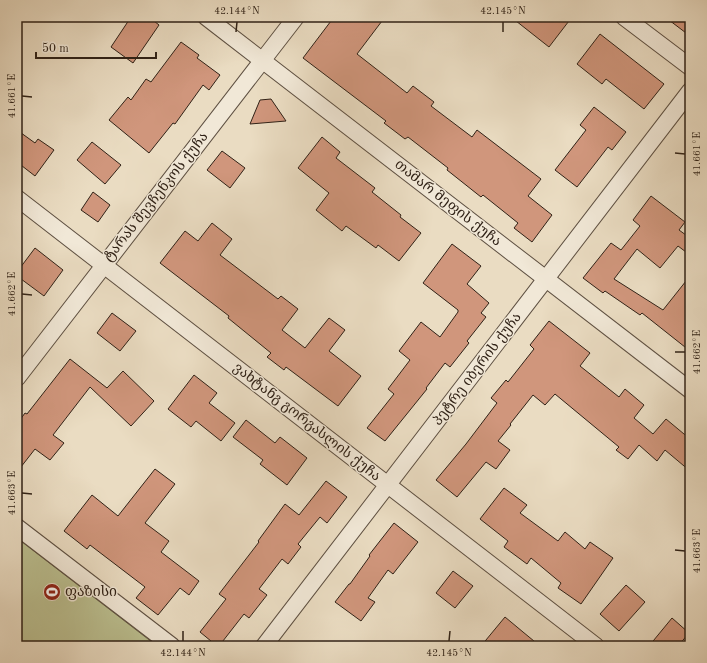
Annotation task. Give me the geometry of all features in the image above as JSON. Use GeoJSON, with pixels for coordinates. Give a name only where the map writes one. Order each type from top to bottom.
{"type":"FeatureCollection","features":[{"type":"Feature","properties":{"kind":"street","name":"თამარ მეფის ქუჩა"},"geometry":{"type":"LineString","coordinates":[[206,17],[690,390]]}},
{"type":"Feature","properties":{"kind":"street","name":"ტარას შევჩენკოს ქუჩა"},"geometry":{"type":"LineString","coordinates":[[17,378],[296,17]]}},
{"type":"Feature","properties":{"kind":"street"},"geometry":{"type":"LineString","coordinates":[[624,17],[690,67]]}},
{"type":"Feature","properties":{"kind":"street","name":"პეტრე იბერის ქუჩა"},"geometry":{"type":"LineString","coordinates":[[264,646],[690,92]]}},
{"type":"Feature","properties":{"kind":"street","name":"ვახტანგ გორგასლის ქუჩა"},"geometry":{"type":"LineString","coordinates":[[17,198],[596,646]]}},
{"type":"Feature","properties":{"kind":"street"},"geometry":{"type":"LineString","coordinates":[[17,527],[172,646]]}},
{"type":"Feature","properties":{"kind":"green space","name":"ფაზისი"},"geometry":{"type":"Polygon","coordinates":[[[17,538],[157,646],[17,646],[17,538]]]}},
{"type":"Feature","properties":{"kind":"building"},"geometry":{"type":"Polygon","coordinates":[[[131,17],[149,17],[159,25],[133,63],[111,47],[131,17]]]}},
{"type":"Feature","properties":{"kind":"building"},"geometry":{"type":"Polygon","coordinates":[[[334,17],[385,17],[357,54],[407,93],[413,86],[434,102],[431,106],[472,137],[477,130],[541,179],[528,196],[552,215],[532,242],[514,228],[518,223],[483,195],[481,197],[447,170],[448,168],[408,137],[405,139],[384,123],[386,121],[303,58],[334,17]]]}},
{"type":"Feature","properties":{"kind":"building"},"geometry":{"type":"Polygon","coordinates":[[[511,17],[572,17],[549,47],[511,17]]]}},
{"type":"Feature","properties":{"kind":"building"},"geometry":{"type":"Polygon","coordinates":[[[665,17],[690,17],[690,36],[665,17]]]}},
{"type":"Feature","properties":{"kind":"building"},"geometry":{"type":"Polygon","coordinates":[[[600,34],[664,84],[644,109],[606,79],[602,84],[577,64],[600,34]]]}},
{"type":"Feature","properties":{"kind":"building"},"geometry":{"type":"Polygon","coordinates":[[[181,42],[199,55],[197,58],[220,75],[209,90],[203,85],[175,124],[173,123],[149,153],[109,120],[128,97],[131,100],[146,79],[151,82],[181,42]]]}},
{"type":"Feature","properties":{"kind":"building"},"geometry":{"type":"Polygon","coordinates":[[[271,99],[286,121],[250,124],[260,100],[271,99]]]}},
{"type":"Feature","properties":{"kind":"building"},"geometry":{"type":"Polygon","coordinates":[[[594,107],[626,132],[612,150],[608,147],[577,187],[555,170],[586,130],[580,125],[594,107]]]}},
{"type":"Feature","properties":{"kind":"building"},"geometry":{"type":"Polygon","coordinates":[[[17,130],[35,143],[38,139],[54,150],[35,176],[17,162],[17,130]]]}},
{"type":"Feature","properties":{"kind":"building"},"geometry":{"type":"Polygon","coordinates":[[[322,137],[340,152],[336,158],[375,188],[372,192],[401,215],[400,217],[421,233],[399,261],[378,245],[376,248],[346,226],[342,231],[316,210],[329,193],[298,168],[322,137]]]}},
{"type":"Feature","properties":{"kind":"building"},"geometry":{"type":"Polygon","coordinates":[[[92,142],[121,165],[105,184],[77,160],[92,142]]]}},
{"type":"Feature","properties":{"kind":"building"},"geometry":{"type":"Polygon","coordinates":[[[222,151],[245,168],[230,188],[207,170],[222,151]]]}},
{"type":"Feature","properties":{"kind":"building"},"geometry":{"type":"Polygon","coordinates":[[[93,192],[110,205],[98,222],[81,210],[93,192]]]}},
{"type":"Feature","properties":{"kind":"building"},"geometry":{"type":"Polygon","coordinates":[[[651,196],[685,222],[679,230],[690,238],[690,255],[678,246],[660,268],[637,249],[614,279],[663,310],[690,276],[690,351],[642,313],[640,315],[605,291],[603,293],[583,278],[611,243],[621,250],[640,226],[633,220],[651,196]]]}},
{"type":"Feature","properties":{"kind":"building"},"geometry":{"type":"Polygon","coordinates":[[[212,223],[232,239],[220,255],[278,299],[281,296],[298,309],[282,330],[305,348],[329,318],[345,330],[329,351],[361,376],[338,406],[286,367],[284,370],[267,357],[271,353],[228,318],[229,316],[160,263],[185,231],[198,241],[212,223]]]}},
{"type":"Feature","properties":{"kind":"building"},"geometry":{"type":"Polygon","coordinates":[[[452,244],[481,266],[467,284],[489,303],[481,313],[486,317],[467,341],[469,343],[450,367],[445,363],[426,388],[427,389],[385,441],[367,428],[394,394],[388,389],[410,360],[399,351],[421,322],[440,337],[458,312],[458,310],[423,283],[452,244]]]}},
{"type":"Feature","properties":{"kind":"building"},"geometry":{"type":"Polygon","coordinates":[[[35,248],[63,270],[44,296],[17,276],[17,272],[35,248]]]}},
{"type":"Feature","properties":{"kind":"building"},"geometry":{"type":"Polygon","coordinates":[[[112,313],[136,331],[120,351],[97,333],[112,313]]]}},
{"type":"Feature","properties":{"kind":"building"},"geometry":{"type":"Polygon","coordinates":[[[549,321],[590,353],[580,366],[619,397],[625,389],[644,405],[634,418],[653,434],[666,419],[690,439],[690,471],[665,450],[657,461],[639,445],[628,459],[616,450],[619,447],[555,394],[545,405],[533,395],[510,424],[511,425],[498,441],[510,450],[496,469],[486,462],[457,497],[436,480],[497,403],[491,398],[506,380],[508,382],[534,349],[530,345],[549,321]]]}},
{"type":"Feature","properties":{"kind":"building"},"geometry":{"type":"Polygon","coordinates":[[[70,359],[107,388],[123,371],[154,401],[131,426],[90,387],[53,435],[64,443],[50,460],[35,449],[17,472],[17,424],[25,413],[27,414],[70,359]]]}},
{"type":"Feature","properties":{"kind":"building"},"geometry":{"type":"Polygon","coordinates":[[[194,375],[217,393],[209,403],[235,423],[221,441],[196,421],[191,427],[168,409],[194,375]]]}},
{"type":"Feature","properties":{"kind":"building"},"geometry":{"type":"Polygon","coordinates":[[[246,420],[275,443],[280,437],[307,458],[287,485],[260,464],[263,460],[233,437],[246,420]]]}},
{"type":"Feature","properties":{"kind":"building"},"geometry":{"type":"Polygon","coordinates":[[[155,469],[175,484],[145,523],[169,541],[161,552],[199,581],[189,595],[180,588],[158,615],[136,598],[145,587],[90,545],[87,549],[64,531],[92,495],[118,516],[155,469]]]}},
{"type":"Feature","properties":{"kind":"building"},"geometry":{"type":"Polygon","coordinates":[[[326,481],[347,497],[327,523],[320,517],[298,544],[301,547],[288,564],[282,559],[259,589],[267,595],[249,618],[244,614],[219,646],[217,646],[200,632],[226,599],[219,594],[259,542],[258,541],[285,504],[299,515],[326,481]]]}},
{"type":"Feature","properties":{"kind":"building"},"geometry":{"type":"Polygon","coordinates":[[[504,488],[527,505],[520,513],[558,541],[565,532],[585,549],[590,542],[613,558],[581,604],[558,588],[561,583],[531,558],[527,564],[504,547],[508,541],[480,519],[504,488]]]}},
{"type":"Feature","properties":{"kind":"building"},"geometry":{"type":"Polygon","coordinates":[[[394,523],[418,542],[393,574],[388,570],[368,598],[375,602],[361,621],[335,602],[350,584],[370,556],[369,555],[394,523]]]}},
{"type":"Feature","properties":{"kind":"building"},"geometry":{"type":"Polygon","coordinates":[[[453,571],[473,586],[455,608],[436,593],[453,571]]]}},
{"type":"Feature","properties":{"kind":"building"},"geometry":{"type":"Polygon","coordinates":[[[626,585],[645,602],[619,631],[600,614],[626,585]]]}},
{"type":"Feature","properties":{"kind":"building"},"geometry":{"type":"Polygon","coordinates":[[[505,617],[523,632],[540,646],[481,646],[505,617]]]}},
{"type":"Feature","properties":{"kind":"building"},"geometry":{"type":"Polygon","coordinates":[[[672,618],[689,633],[678,646],[649,646],[672,618]]]}},
{"type":"Feature","properties":{"kind":"place","name":"ფაზისი"},"geometry":{"type":"Point","coordinates":[52,592]}}]}
